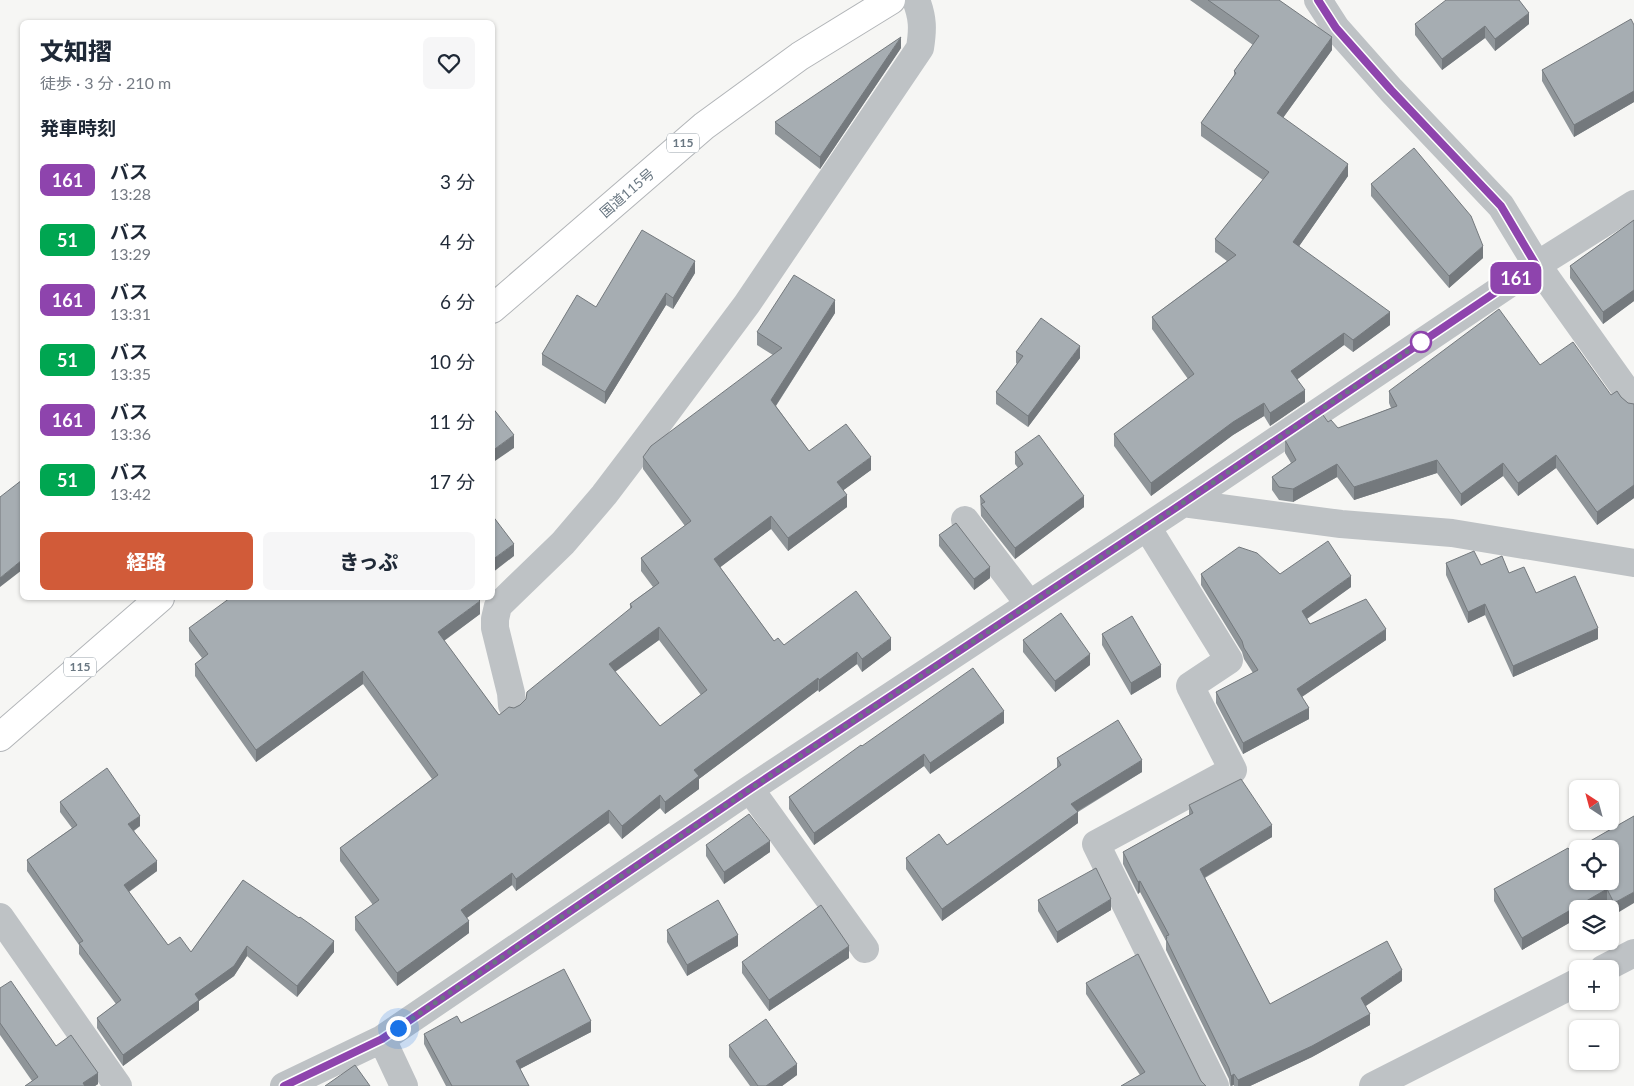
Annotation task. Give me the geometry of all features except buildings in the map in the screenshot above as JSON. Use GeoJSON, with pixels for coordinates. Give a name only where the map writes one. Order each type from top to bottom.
{"type":"FeatureCollection","features":[{"type":"Feature","properties":{"kind":"highway","name":"国道115号"},"geometry":{"type":"LineString","coordinates":[[495,306],[704,126],[800,56],[891,0]]}},
{"type":"Feature","properties":{"kind":"highway","name":"115"},"geometry":{"type":"LineString","coordinates":[[0,736],[158,600]]}},
{"type":"Feature","properties":{"kind":"street"},"geometry":{"type":"LineString","coordinates":[[512,705],[496,628],[495,619],[498,606],[563,543],[604,495],[747,304],[920,48],[922,15],[916,0]]}},
{"type":"Feature","properties":{"kind":"street"},"geometry":{"type":"LineString","coordinates":[[1318,0],[1336,28],[1391,90],[1501,206],[1536,265],[1634,401]]}},
{"type":"Feature","properties":{"kind":"street"},"geometry":{"type":"LineString","coordinates":[[284,1086],[382,1039],[750,789],[1183,503],[1536,265],[1634,204]]}},
{"type":"Feature","properties":{"kind":"street"},"geometry":{"type":"LineString","coordinates":[[1183,503],[1341,524],[1452,533],[1634,563]]}},
{"type":"Feature","properties":{"kind":"street"},"geometry":{"type":"LineString","coordinates":[[965,520],[1029,604]]}},
{"type":"Feature","properties":{"kind":"street"},"geometry":{"type":"LineString","coordinates":[[1147,527],[1229,660],[1190,686],[1233,770],[1096,844],[1215,1086]]}},
{"type":"Feature","properties":{"kind":"street"},"geometry":{"type":"LineString","coordinates":[[750,789],[865,949]]}},
{"type":"Feature","properties":{"kind":"street"},"geometry":{"type":"LineString","coordinates":[[0,916],[118,1086]]}},
{"type":"Feature","properties":{"kind":"street"},"geometry":{"type":"LineString","coordinates":[[1619,961],[1634,953]]}},
{"type":"Feature","properties":{"kind":"street"},"geometry":{"type":"LineString","coordinates":[[1373,1086],[1569,987]]}},
{"type":"Feature","properties":{"kind":"street"},"geometry":{"type":"LineString","coordinates":[[382,1039],[404,1086]]}},
{"type":"Feature","properties":{"kind":"bus line","name":"161"},"geometry":{"type":"LineString","coordinates":[[284,1086],[382,1039],[750,789],[1171,511],[1536,265],[1501,206],[1391,90],[1336,28],[1318,0]]}},
{"type":"Feature","properties":{"kind":"route"},"geometry":{"type":"LineString","coordinates":[[398,1028],[750,789],[1171,511],[1424,340],[1421,342]]}}]}
